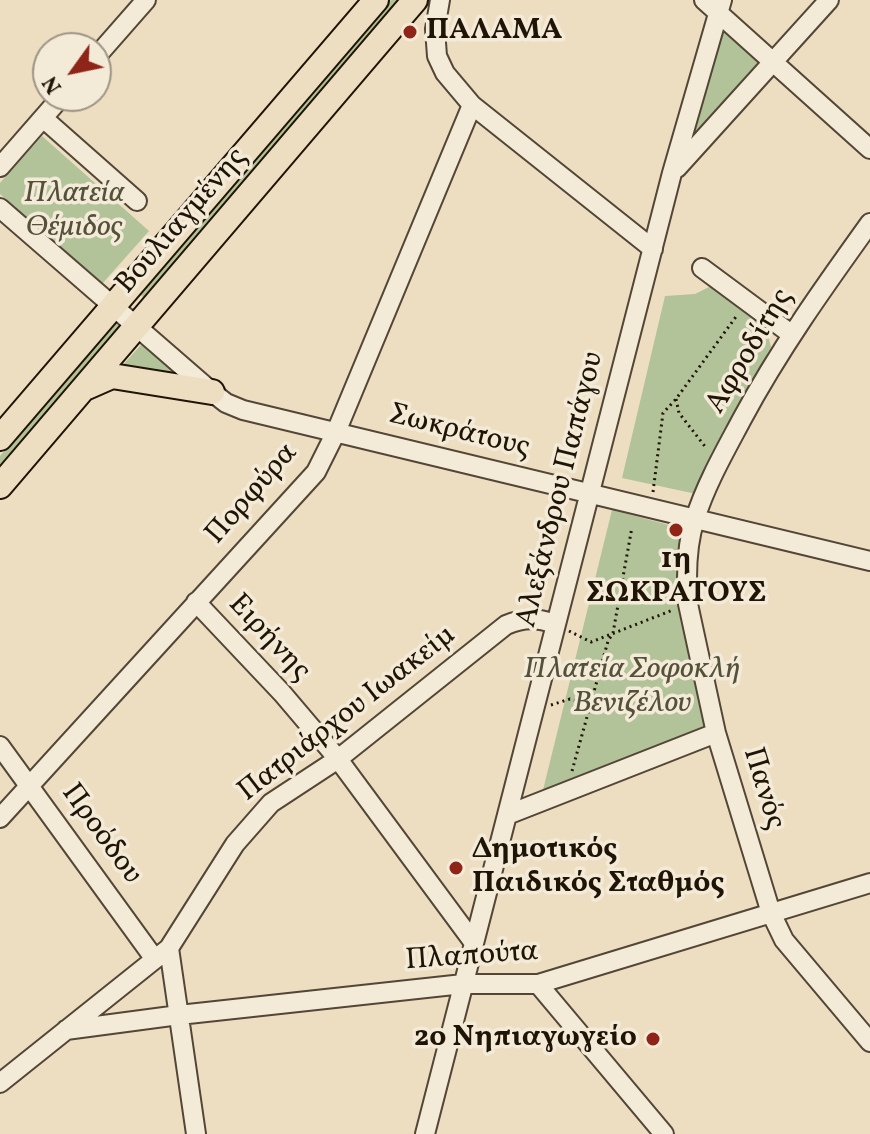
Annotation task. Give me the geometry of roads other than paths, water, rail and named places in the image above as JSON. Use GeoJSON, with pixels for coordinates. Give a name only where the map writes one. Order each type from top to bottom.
{"type":"FeatureCollection","features":[{"type":"Feature","properties":{"kind":"main road","name":"Βουλιαγμένης"},"geometry":{"type":"LineString","coordinates":[[0,438],[376,0]]}},
{"type":"Feature","properties":{"kind":"main road","name":"Βουλιαγμένης"},"geometry":{"type":"LineString","coordinates":[[0,486],[415,0]]}},
{"type":"Feature","properties":{"kind":"main road"},"geometry":{"type":"LineString","coordinates":[[82,390],[112,376],[212,392]]}},
{"type":"Feature","properties":{"kind":"street"},"geometry":{"type":"LineString","coordinates":[[112,39],[146,0]]}},
{"type":"Feature","properties":{"kind":"street"},"geometry":{"type":"LineString","coordinates":[[440,0],[435,29],[437,56],[445,73],[472,105],[653,249]]}},
{"type":"Feature","properties":{"kind":"street"},"geometry":{"type":"LineString","coordinates":[[704,0],[720,7],[773,62],[870,149]]}},
{"type":"Feature","properties":{"kind":"street"},"geometry":{"type":"LineString","coordinates":[[672,173],[829,0]]}},
{"type":"Feature","properties":{"kind":"street","name":"Αλεξάνδρου Παπάγου"},"geometry":{"type":"LineString","coordinates":[[425,1134],[672,173],[720,7]]}},
{"type":"Feature","properties":{"kind":"street","name":"Πορφύρα"},"geometry":{"type":"LineString","coordinates":[[0,818],[316,472],[336,432],[472,105]]}},
{"type":"Feature","properties":{"kind":"street"},"geometry":{"type":"LineString","coordinates":[[0,167],[48,112]]}},
{"type":"Feature","properties":{"kind":"street"},"geometry":{"type":"LineString","coordinates":[[43,118],[137,201]]}},
{"type":"Feature","properties":{"kind":"street","name":"Σωκράτους"},"geometry":{"type":"LineString","coordinates":[[0,208],[212,392],[226,403],[243,410],[870,561]]}},
{"type":"Feature","properties":{"kind":"street","name":"Αφροδίτης"},"geometry":{"type":"LineString","coordinates":[[695,519],[718,464],[754,394],[791,334],[870,223]]}},
{"type":"Feature","properties":{"kind":"street"},"geometry":{"type":"LineString","coordinates":[[702,268],[791,334]]}},
{"type":"Feature","properties":{"kind":"street","name":"Πανός"},"geometry":{"type":"LineString","coordinates":[[695,519],[687,563],[688,604],[716,733],[771,913],[784,940],[870,1042]]}},
{"type":"Feature","properties":{"kind":"street","name":"Ειρήνης"},"geometry":{"type":"LineString","coordinates":[[196,602],[282,693],[338,759],[474,943]]}},
{"type":"Feature","properties":{"kind":"street","name":"Πατριάρχου Ιωακείμ"},"geometry":{"type":"LineString","coordinates":[[0,1083],[161,953],[235,844],[271,803],[338,759],[506,625],[521,619],[536,618],[556,624]]}},
{"type":"Feature","properties":{"kind":"street"},"geometry":{"type":"LineString","coordinates":[[507,815],[716,733]]}},
{"type":"Feature","properties":{"kind":"street","name":"Προόδου"},"geometry":{"type":"LineString","coordinates":[[0,746],[161,953]]}},
{"type":"Feature","properties":{"kind":"street","name":"Πλαπούτα"},"geometry":{"type":"LineString","coordinates":[[66,1030],[463,984],[538,984],[870,883]]}},
{"type":"Feature","properties":{"kind":"street"},"geometry":{"type":"LineString","coordinates":[[161,953],[179,1015],[196,1134]]}},
{"type":"Feature","properties":{"kind":"street"},"geometry":{"type":"LineString","coordinates":[[538,984],[664,1134]]}},
{"type":"Feature","properties":{"kind":"place","name":"ΠΑΛΑΜΑ"},"geometry":{"type":"Point","coordinates":[410,32]}},
{"type":"Feature","properties":{"kind":"place","name":"1η ΣΩΚΡΑΤΟΥΣ"},"geometry":{"type":"Point","coordinates":[676,530]}},
{"type":"Feature","properties":{"kind":"place","name":"Δημοτικός Παιδικός Σταθμός"},"geometry":{"type":"Point","coordinates":[456,868]}},
{"type":"Feature","properties":{"kind":"place","name":"2ο Νηπιαγωγείο"},"geometry":{"type":"Point","coordinates":[653,1039]}},
{"type":"Feature","properties":{"kind":"park label","name":"Πλατεία Θέμιδος"},"geometry":{"type":"Point","coordinates":[74,212]}},
{"type":"Feature","properties":{"kind":"park label","name":"Πλατεία Σοφοκλή Βενιζέλου"},"geometry":{"type":"Point","coordinates":[632,688]}}]}
